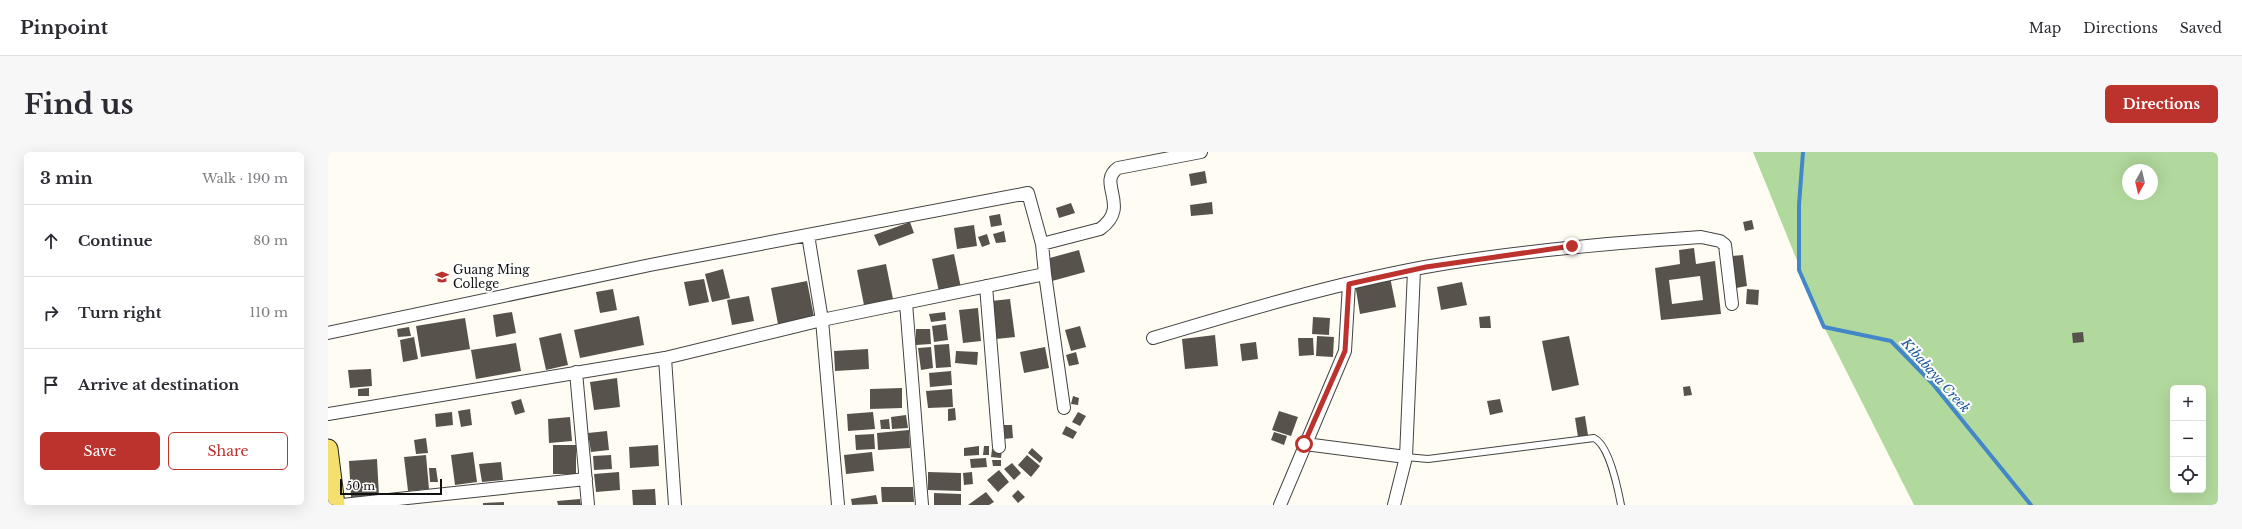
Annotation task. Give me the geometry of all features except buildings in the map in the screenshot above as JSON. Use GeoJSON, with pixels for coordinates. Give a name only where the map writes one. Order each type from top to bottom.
{"type":"FeatureCollection","features":[{"type":"Feature","properties":{"kind":"main road"},"geometry":{"type":"LineString","coordinates":[[328,448],[335,505]]}},
{"type":"Feature","properties":{"kind":"street"},"geometry":{"type":"LineString","coordinates":[[1042,244],[1100,229],[1107,224],[1113,216],[1115,205],[1110,176],[1118,168],[1201,152]]}},
{"type":"Feature","properties":{"kind":"street"},"geometry":{"type":"LineString","coordinates":[[328,333],[650,265],[1028,192],[1042,244],[1064,408]]}},
{"type":"Feature","properties":{"kind":"street"},"geometry":{"type":"LineString","coordinates":[[808,235],[822,320],[838,505]]}},
{"type":"Feature","properties":{"kind":"street"},"geometry":{"type":"LineString","coordinates":[[1153,338],[1246,310],[1349,284],[1414,270],[1572,246],[1701,237],[1720,241],[1725,245],[1732,304]]}},
{"type":"Feature","properties":{"kind":"street"},"geometry":{"type":"LineString","coordinates":[[1394,505],[1406,457],[1414,270]]}},
{"type":"Feature","properties":{"kind":"street"},"geometry":{"type":"LineString","coordinates":[[328,414],[665,358],[822,320],[1045,274]]}},
{"type":"Feature","properties":{"kind":"street"},"geometry":{"type":"LineString","coordinates":[[1280,505],[1304,444],[1345,351],[1349,284]]}},
{"type":"Feature","properties":{"kind":"street"},"geometry":{"type":"LineString","coordinates":[[986,286],[999,448]]}},
{"type":"Feature","properties":{"kind":"street"},"geometry":{"type":"LineString","coordinates":[[906,303],[922,505]]}},
{"type":"Feature","properties":{"kind":"street"},"geometry":{"type":"LineString","coordinates":[[665,358],[675,505]]}},
{"type":"Feature","properties":{"kind":"street"},"geometry":{"type":"LineString","coordinates":[[576,372],[588,505]]}},
{"type":"Feature","properties":{"kind":"street"},"geometry":{"type":"LineString","coordinates":[[1304,444],[1406,457]]}},
{"type":"Feature","properties":{"kind":"street"},"geometry":{"type":"LineString","coordinates":[[342,505],[586,480]]}},
{"type":"Feature","properties":{"kind":"lane"},"geometry":{"type":"LineString","coordinates":[[1406,457],[1428,459],[1594,438],[1599,440],[1604,449],[1617,485],[1621,505]]}},
{"type":"Feature","properties":{"kind":"green space"},"geometry":{"type":"Polygon","coordinates":[[[1753,152],[2218,152],[2218,505],[1914,505],[1824,327],[1753,152]]]}},
{"type":"Feature","properties":{"kind":"waterway","name":"Kibabaya Creek"},"geometry":{"type":"LineString","coordinates":[[1803,152],[1799,205],[1799,270],[1824,327],[1891,341],[1932,383],[2031,505]]}},
{"type":"Feature","properties":{"kind":"place","name":"Guang Ming College"},"geometry":{"type":"Point","coordinates":[442,277]}},
{"type":"Feature","properties":{"kind":"route"},"geometry":{"type":"LineString","coordinates":[[1304,444],[1345,351],[1349,284],[1426,267],[1572,246]]}}]}
